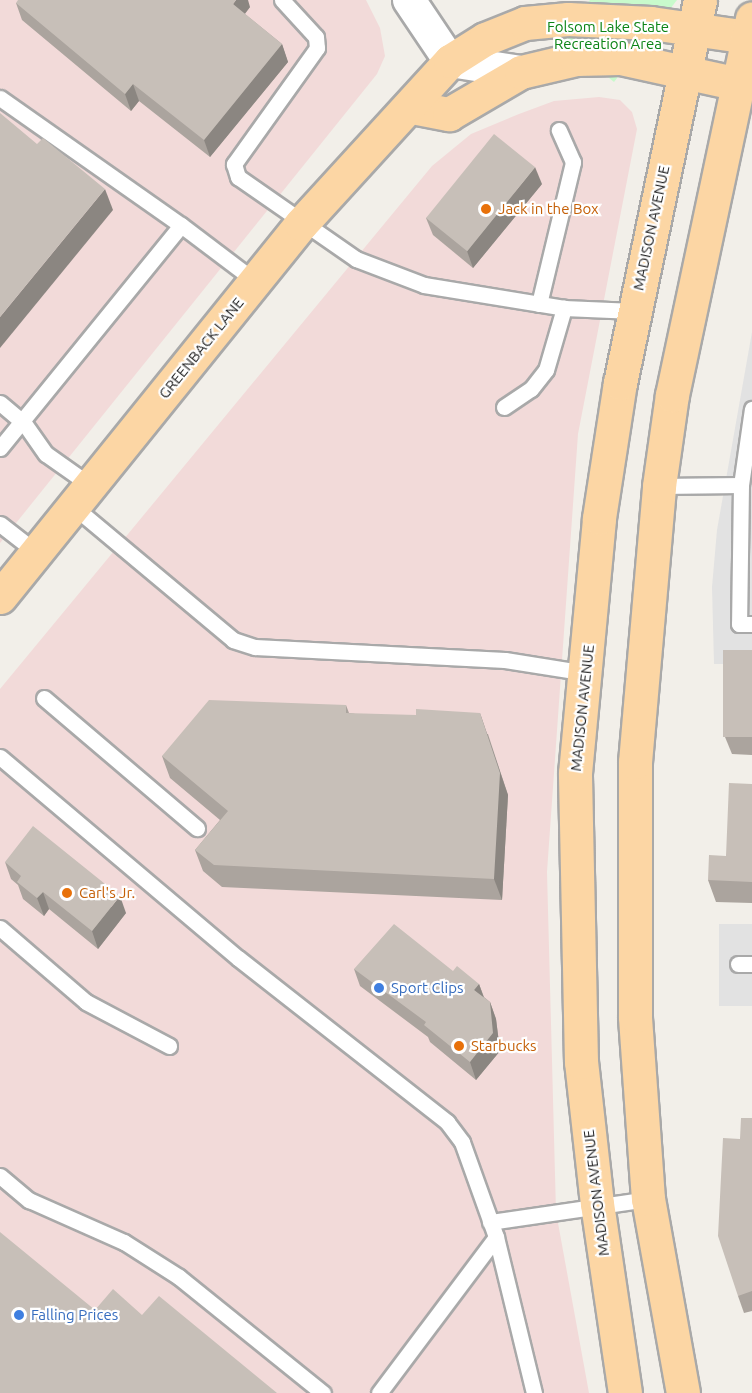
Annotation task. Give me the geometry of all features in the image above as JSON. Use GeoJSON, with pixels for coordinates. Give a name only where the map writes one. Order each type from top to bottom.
{"type":"FeatureCollection","features":[{"type":"Feature","properties":{"kind":"main road"},"geometry":{"type":"LineString","coordinates":[[485,39],[504,21],[540,0]]}},
{"type":"Feature","properties":{"kind":"main road","name":"GREENBACK LANE"},"geometry":{"type":"LineString","coordinates":[[0,597],[301,224],[412,107],[450,61],[485,39],[525,23],[568,19],[651,23],[697,15],[751,31]]}},
{"type":"Feature","properties":{"kind":"main road","name":"MADISON AVENUE"},"geometry":{"type":"LineString","coordinates":[[625,1393],[597,1204],[581,1062],[575,914],[575,773],[599,518],[634,311],[697,15]]}},
{"type":"Feature","properties":{"kind":"main road"},"geometry":{"type":"LineString","coordinates":[[683,1393],[648,1199],[635,1016],[635,762],[659,486],[672,395],[745,85],[751,31]]}},
{"type":"Feature","properties":{"kind":"main road"},"geometry":{"type":"LineString","coordinates":[[412,107],[449,114],[521,72],[576,59],[620,58],[745,85]]}},
{"type":"Feature","properties":{"kind":"street"},"geometry":{"type":"LineString","coordinates":[[410,0],[450,61],[521,72]]}},
{"type":"Feature","properties":{"kind":"lane"},"geometry":{"type":"LineString","coordinates":[[282,0],[316,37],[317,48],[234,164],[238,177],[301,224],[357,259],[424,285],[564,308],[634,311]]}},
{"type":"Feature","properties":{"kind":"lane"},"geometry":{"type":"LineString","coordinates":[[0,98],[181,225],[255,281]]}},
{"type":"Feature","properties":{"kind":"lane"},"geometry":{"type":"LineString","coordinates":[[538,304],[573,162],[559,130]]}},
{"type":"Feature","properties":{"kind":"lane"},"geometry":{"type":"LineString","coordinates":[[0,448],[24,423],[181,225]]}},
{"type":"Feature","properties":{"kind":"lane"},"geometry":{"type":"LineString","coordinates":[[504,407],[531,389],[546,370],[564,308]]}},
{"type":"Feature","properties":{"kind":"lane"},"geometry":{"type":"LineString","coordinates":[[0,404],[24,423],[46,454],[82,495],[233,640],[255,647],[505,660],[586,673]]}},
{"type":"Feature","properties":{"kind":"lane"},"geometry":{"type":"LineString","coordinates":[[752,409],[741,485],[739,624],[752,624]]}},
{"type":"Feature","properties":{"kind":"lane"},"geometry":{"type":"LineString","coordinates":[[659,486],[741,485]]}},
{"type":"Feature","properties":{"kind":"lane"},"geometry":{"type":"LineString","coordinates":[[0,524],[36,552]]}},
{"type":"Feature","properties":{"kind":"lane"},"geometry":{"type":"LineString","coordinates":[[44,698],[197,828]]}},
{"type":"Feature","properties":{"kind":"lane"},"geometry":{"type":"LineString","coordinates":[[0,757],[238,958],[447,1122],[462,1142],[496,1237],[534,1393]]}},
{"type":"Feature","properties":{"kind":"lane"},"geometry":{"type":"LineString","coordinates":[[0,928],[86,1002],[169,1046]]}},
{"type":"Feature","properties":{"kind":"lane"},"geometry":{"type":"LineString","coordinates":[[0,1176],[29,1200],[124,1242],[179,1277],[323,1393]]}},
{"type":"Feature","properties":{"kind":"lane"},"geometry":{"type":"LineString","coordinates":[[490,1222],[597,1204],[648,1199]]}},
{"type":"Feature","properties":{"kind":"lane"},"geometry":{"type":"LineString","coordinates":[[379,1393],[496,1237]]}},
{"type":"Feature","properties":{"kind":"shaded area"},"geometry":{"type":"Polygon","coordinates":[[[0,0],[366,0],[380,28],[385,56],[377,74],[0,543],[0,0]]]}},
{"type":"Feature","properties":{"kind":"shaded area"},"geometry":{"type":"Polygon","coordinates":[[[599,97],[620,100],[632,112],[637,129],[578,434],[547,872],[556,1212],[589,1393],[0,1393],[0,689],[432,166],[471,134],[519,114],[554,101],[599,97]]]}},
{"type":"Feature","properties":{"kind":"shaded area"},"geometry":{"type":"Polygon","coordinates":[[[752,332],[752,664],[714,664],[712,587],[717,530],[752,332]]]}},
{"type":"Feature","properties":{"kind":"shaded area"},"geometry":{"type":"Polygon","coordinates":[[[719,924],[752,924],[752,1006],[719,1006],[719,924]]]}},
{"type":"Feature","properties":{"kind":"green space","name":"Folsom Lake State Recreation Area"},"geometry":{"type":"Polygon","coordinates":[[[590,0],[677,0],[614,82],[559,37],[590,0]]]}},
{"type":"Feature","properties":{"kind":"building"},"geometry":{"type":"Polygon","coordinates":[[[18,0],[236,0],[233,4],[282,44],[204,140],[133,84],[125,94],[16,3],[18,0]]]}},
{"type":"Feature","properties":{"kind":"building"},"geometry":{"type":"Polygon","coordinates":[[[0,113],[37,144],[43,138],[105,189],[0,317],[0,113]]]}},
{"type":"Feature","properties":{"kind":"building"},"geometry":{"type":"Polygon","coordinates":[[[494,134],[535,167],[467,251],[426,218],[494,134]]]}},
{"type":"Feature","properties":{"kind":"building"},"geometry":{"type":"Polygon","coordinates":[[[723,650],[752,650],[752,737],[723,737],[723,650]]]}},
{"type":"Feature","properties":{"kind":"building"},"geometry":{"type":"Polygon","coordinates":[[[209,700],[346,705],[346,713],[416,715],[416,709],[480,713],[500,773],[494,879],[214,865],[195,850],[228,811],[162,756],[209,700]]]}},
{"type":"Feature","properties":{"kind":"building"},"geometry":{"type":"Polygon","coordinates":[[[729,783],[752,784],[752,882],[708,880],[709,855],[726,856],[729,783]]]}},
{"type":"Feature","properties":{"kind":"building"},"geometry":{"type":"Polygon","coordinates":[[[33,826],[120,896],[92,931],[43,892],[37,898],[17,882],[21,876],[5,862],[33,826]]]}},
{"type":"Feature","properties":{"kind":"building"},"geometry":{"type":"Polygon","coordinates":[[[394,924],[453,971],[457,966],[479,984],[474,990],[490,1002],[493,1033],[470,1062],[424,1025],[426,1022],[354,969],[394,924]]]}},
{"type":"Feature","properties":{"kind":"building"},"geometry":{"type":"Polygon","coordinates":[[[741,1118],[752,1118],[752,1291],[738,1296],[718,1236],[723,1138],[740,1139],[741,1118]]]}},
{"type":"Feature","properties":{"kind":"building"},"geometry":{"type":"Polygon","coordinates":[[[0,1232],[95,1310],[113,1289],[142,1315],[159,1296],[277,1393],[0,1393],[0,1232]]]}},
{"type":"Feature","properties":{"kind":"place","name":"Jack in the Box"},"geometry":{"type":"Point","coordinates":[486,209]}},
{"type":"Feature","properties":{"kind":"place","name":"Carl's Jr."},"geometry":{"type":"Point","coordinates":[67,893]}},
{"type":"Feature","properties":{"kind":"place","name":"Sport Clips"},"geometry":{"type":"Point","coordinates":[379,988]}},
{"type":"Feature","properties":{"kind":"place","name":"Starbucks"},"geometry":{"type":"Point","coordinates":[459,1046]}},
{"type":"Feature","properties":{"kind":"place","name":"Falling Prices"},"geometry":{"type":"Point","coordinates":[19,1315]}}]}
